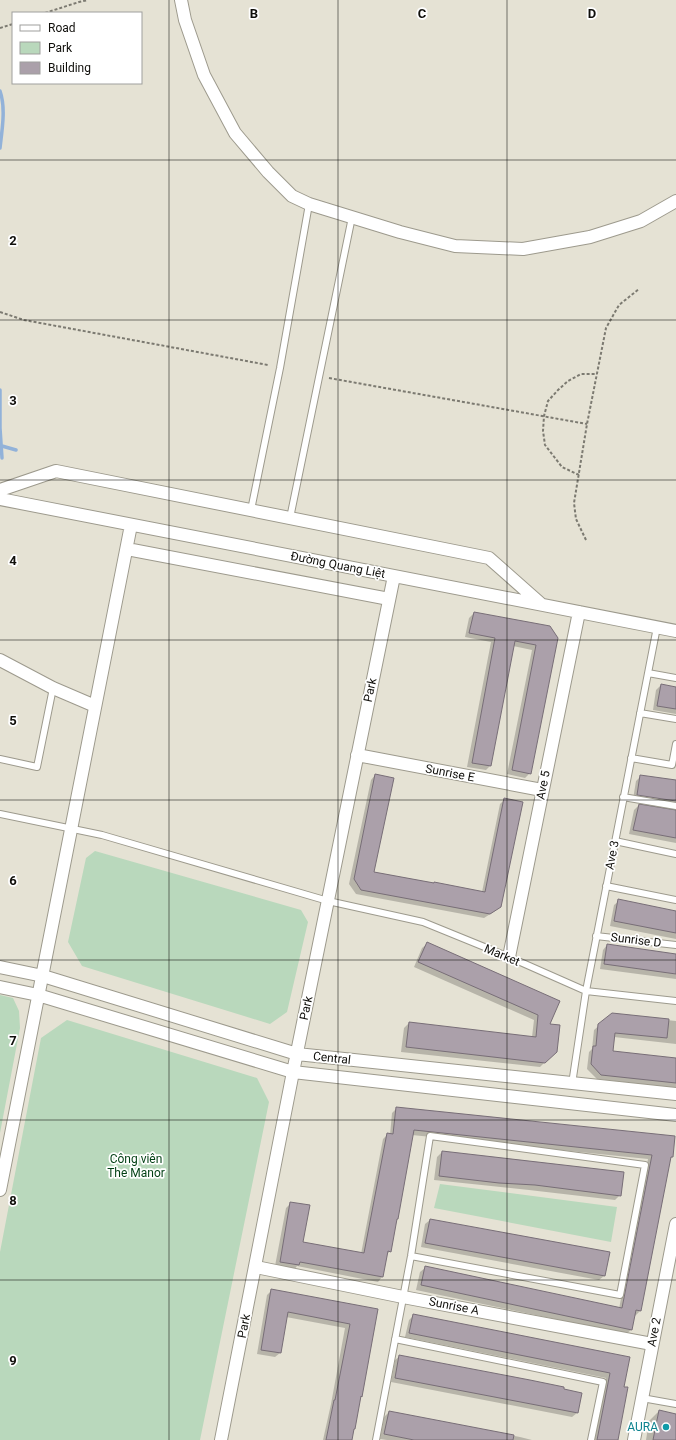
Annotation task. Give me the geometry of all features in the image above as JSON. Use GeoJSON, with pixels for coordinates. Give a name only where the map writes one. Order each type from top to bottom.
{"type":"FeatureCollection","features":[{"type":"Feature","properties":{"kind":"street"},"geometry":{"type":"LineString","coordinates":[[181,0],[185,20],[204,74],[235,133],[268,172],[292,196],[309,204],[400,232],[456,246],[523,248],[590,237],[641,221],[676,201]]}},
{"type":"Feature","properties":{"kind":"street"},"geometry":{"type":"LineString","coordinates":[[0,490],[56,471],[489,558],[542,604]]}},
{"type":"Feature","properties":{"kind":"street","name":"Đường Quang Liệt"},"geometry":{"type":"LineString","coordinates":[[0,499],[676,631]]}},
{"type":"Feature","properties":{"kind":"street"},"geometry":{"type":"LineString","coordinates":[[0,1190],[43,976],[70,828],[131,525]]}},
{"type":"Feature","properties":{"kind":"street"},"geometry":{"type":"LineString","coordinates":[[126,548],[389,600]]}},
{"type":"Feature","properties":{"kind":"street","name":"Park"},"geometry":{"type":"LineString","coordinates":[[221,1440],[293,1072],[394,576]]}},
{"type":"Feature","properties":{"kind":"street","name":"Ave 5"},"geometry":{"type":"LineString","coordinates":[[509,958],[579,612]]}},
{"type":"Feature","properties":{"kind":"street"},"geometry":{"type":"LineString","coordinates":[[0,660],[53,688],[95,706]]}},
{"type":"Feature","properties":{"kind":"street","name":"Sunrise E"},"geometry":{"type":"LineString","coordinates":[[357,755],[542,790]]}},
{"type":"Feature","properties":{"kind":"street","name":"Central"},"geometry":{"type":"LineString","coordinates":[[0,967],[43,976],[297,1054],[676,1094]]}},
{"type":"Feature","properties":{"kind":"street","name":"Central"},"geometry":{"type":"LineString","coordinates":[[0,986],[38,995],[293,1072],[676,1114]]}},
{"type":"Feature","properties":{"kind":"street","name":"Ave 2"},"geometry":{"type":"LineString","coordinates":[[634,1440],[676,1224]]}},
{"type":"Feature","properties":{"kind":"street","name":"Sunrise A"},"geometry":{"type":"LineString","coordinates":[[256,1267],[403,1297],[652,1344]]}},
{"type":"Feature","properties":{"kind":"lane"},"geometry":{"type":"LineString","coordinates":[[251,510],[280,368],[309,204]]}},
{"type":"Feature","properties":{"kind":"lane"},"geometry":{"type":"LineString","coordinates":[[290,518],[352,217]]}},
{"type":"Feature","properties":{"kind":"lane","name":"Ave 3"},"geometry":{"type":"LineString","coordinates":[[572,1084],[596,936],[657,627]]}},
{"type":"Feature","properties":{"kind":"lane"},"geometry":{"type":"LineString","coordinates":[[648,673],[676,678]]}},
{"type":"Feature","properties":{"kind":"lane"},"geometry":{"type":"LineString","coordinates":[[0,759],[37,767],[53,688]]}},
{"type":"Feature","properties":{"kind":"lane"},"geometry":{"type":"LineString","coordinates":[[640,712],[676,720]]}},
{"type":"Feature","properties":{"kind":"lane"},"geometry":{"type":"LineString","coordinates":[[631,758],[672,765],[676,744]]}},
{"type":"Feature","properties":{"kind":"lane"},"geometry":{"type":"LineString","coordinates":[[623,797],[676,806]]}},
{"type":"Feature","properties":{"kind":"lane","name":"Market"},"geometry":{"type":"LineString","coordinates":[[0,814],[102,835],[328,901],[423,922],[586,991],[676,1001]]}},
{"type":"Feature","properties":{"kind":"lane"},"geometry":{"type":"LineString","coordinates":[[615,841],[676,854]]}},
{"type":"Feature","properties":{"kind":"lane"},"geometry":{"type":"LineString","coordinates":[[606,886],[676,900]]}},
{"type":"Feature","properties":{"kind":"lane","name":"Sunrise D"},"geometry":{"type":"LineString","coordinates":[[596,936],[676,945]]}},
{"type":"Feature","properties":{"kind":"lane"},"geometry":{"type":"LineString","coordinates":[[376,1440],[411,1256],[430,1136],[645,1165],[620,1295],[411,1256]]}},
{"type":"Feature","properties":{"kind":"lane"},"geometry":{"type":"LineString","coordinates":[[395,1339],[603,1382],[590,1440]]}},
{"type":"Feature","properties":{"kind":"lane"},"geometry":{"type":"LineString","coordinates":[[642,1398],[676,1404]]}},
{"type":"Feature","properties":{"kind":"path"},"geometry":{"type":"LineString","coordinates":[[48,12],[88,0]]}},
{"type":"Feature","properties":{"kind":"path"},"geometry":{"type":"LineString","coordinates":[[0,28],[12,24]]}},
{"type":"Feature","properties":{"kind":"path"},"geometry":{"type":"LineString","coordinates":[[586,540],[576,519],[574,503],[587,424],[606,328],[619,305],[639,289]]}},
{"type":"Feature","properties":{"kind":"path"},"geometry":{"type":"LineString","coordinates":[[0,312],[24,320],[268,365]]}},
{"type":"Feature","properties":{"kind":"path"},"geometry":{"type":"LineString","coordinates":[[579,475],[562,467],[545,445],[543,431],[544,416],[548,401],[568,381],[581,374],[597,374]]}},
{"type":"Feature","properties":{"kind":"path"},"geometry":{"type":"LineString","coordinates":[[329,378],[587,424]]}},
{"type":"Feature","properties":{"kind":"green space"},"geometry":{"type":"Polygon","coordinates":[[[95,851],[301,910],[308,922],[287,1012],[270,1024],[82,966],[68,942],[86,858],[95,851]]]}},
{"type":"Feature","properties":{"kind":"green space"},"geometry":{"type":"Polygon","coordinates":[[[0,995],[13,998],[19,1011],[20,1028],[0,1133],[0,995]]]}},
{"type":"Feature","properties":{"kind":"green space","name":"Công viên The Manor"},"geometry":{"type":"Polygon","coordinates":[[[67,1020],[257,1078],[269,1102],[200,1440],[0,1440],[0,1252],[41,1038],[67,1020]]]}},
{"type":"Feature","properties":{"kind":"green space"},"geometry":{"type":"Polygon","coordinates":[[[440,1184],[617,1207],[611,1242],[434,1208],[440,1184]]]}},
{"type":"Feature","properties":{"kind":"building"},"geometry":{"type":"Polygon","coordinates":[[[474,612],[550,626],[558,638],[531,774],[512,770],[536,645],[515,641],[491,766],[472,763],[495,638],[469,633],[474,612]]]}},
{"type":"Feature","properties":{"kind":"building"},"geometry":{"type":"Polygon","coordinates":[[[661,684],[676,687],[676,709],[657,706],[661,684]]]}},
{"type":"Feature","properties":{"kind":"building"},"geometry":{"type":"Polygon","coordinates":[[[375,774],[394,778],[374,872],[485,892],[504,798],[523,802],[501,907],[490,914],[361,890],[354,879],[375,774]]]}},
{"type":"Feature","properties":{"kind":"building"},"geometry":{"type":"Polygon","coordinates":[[[640,775],[676,780],[676,801],[637,795],[640,775]]]}},
{"type":"Feature","properties":{"kind":"building"},"geometry":{"type":"Polygon","coordinates":[[[639,804],[676,810],[676,838],[633,830],[639,804]]]}},
{"type":"Feature","properties":{"kind":"building"},"geometry":{"type":"Polygon","coordinates":[[[618,899],[676,911],[676,933],[614,921],[618,899]]]}},
{"type":"Feature","properties":{"kind":"building"},"geometry":{"type":"Polygon","coordinates":[[[427,942],[560,1001],[550,1024],[560,1025],[557,1052],[545,1063],[406,1047],[409,1022],[536,1037],[538,1015],[418,962],[427,942]]]}},
{"type":"Feature","properties":{"kind":"building"},"geometry":{"type":"Polygon","coordinates":[[[607,944],[676,954],[676,974],[604,964],[607,944]]]}},
{"type":"Feature","properties":{"kind":"building"},"geometry":{"type":"Polygon","coordinates":[[[612,1013],[669,1019],[667,1038],[615,1033],[613,1051],[676,1058],[676,1083],[601,1075],[591,1064],[593,1046],[596,1046],[598,1024],[612,1013]]]}},
{"type":"Feature","properties":{"kind":"building"},"geometry":{"type":"Polygon","coordinates":[[[396,1107],[675,1136],[673,1157],[671,1157],[641,1311],[636,1310],[632,1330],[421,1285],[425,1266],[622,1308],[652,1155],[414,1130],[398,1219],[391,1252],[388,1251],[383,1277],[300,1262],[299,1265],[280,1262],[290,1202],[310,1205],[303,1242],[364,1253],[387,1133],[393,1134],[396,1107]]]}},
{"type":"Feature","properties":{"kind":"building"},"geometry":{"type":"Polygon","coordinates":[[[442,1151],[624,1172],[621,1196],[535,1185],[499,1183],[439,1176],[442,1151]]]}},
{"type":"Feature","properties":{"kind":"building"},"geometry":{"type":"Polygon","coordinates":[[[430,1219],[610,1252],[605,1276],[425,1243],[430,1219]]]}},
{"type":"Feature","properties":{"kind":"building"},"geometry":{"type":"Polygon","coordinates":[[[271,1289],[378,1309],[362,1397],[361,1396],[352,1440],[326,1440],[350,1324],[288,1312],[281,1353],[261,1350],[271,1289]]]}},
{"type":"Feature","properties":{"kind":"building"},"geometry":{"type":"Polygon","coordinates":[[[413,1314],[630,1357],[624,1387],[628,1387],[618,1440],[597,1440],[610,1373],[409,1333],[413,1314]]]}},
{"type":"Feature","properties":{"kind":"building"},"geometry":{"type":"Polygon","coordinates":[[[399,1355],[564,1387],[564,1389],[582,1393],[578,1413],[395,1378],[399,1355]]]}},
{"type":"Feature","properties":{"kind":"building","name":"AURA"},"geometry":{"type":"Polygon","coordinates":[[[659,1410],[676,1414],[676,1440],[653,1440],[659,1410]]]}},
{"type":"Feature","properties":{"kind":"building"},"geometry":{"type":"Polygon","coordinates":[[[389,1411],[514,1435],[513,1440],[414,1440],[384,1434],[389,1411]]]}},
{"type":"Feature","properties":{"kind":"waterway"},"geometry":{"type":"LineString","coordinates":[[0,91],[3,105],[0,148]]}},
{"type":"Feature","properties":{"kind":"waterway"},"geometry":{"type":"LineString","coordinates":[[0,390],[2,458]]}},
{"type":"Feature","properties":{"kind":"waterway"},"geometry":{"type":"LineString","coordinates":[[2,446],[16,450]]}},
{"type":"Feature","properties":{"kind":"place","name":"AURA"},"geometry":{"type":"Point","coordinates":[666,1427]}}]}
